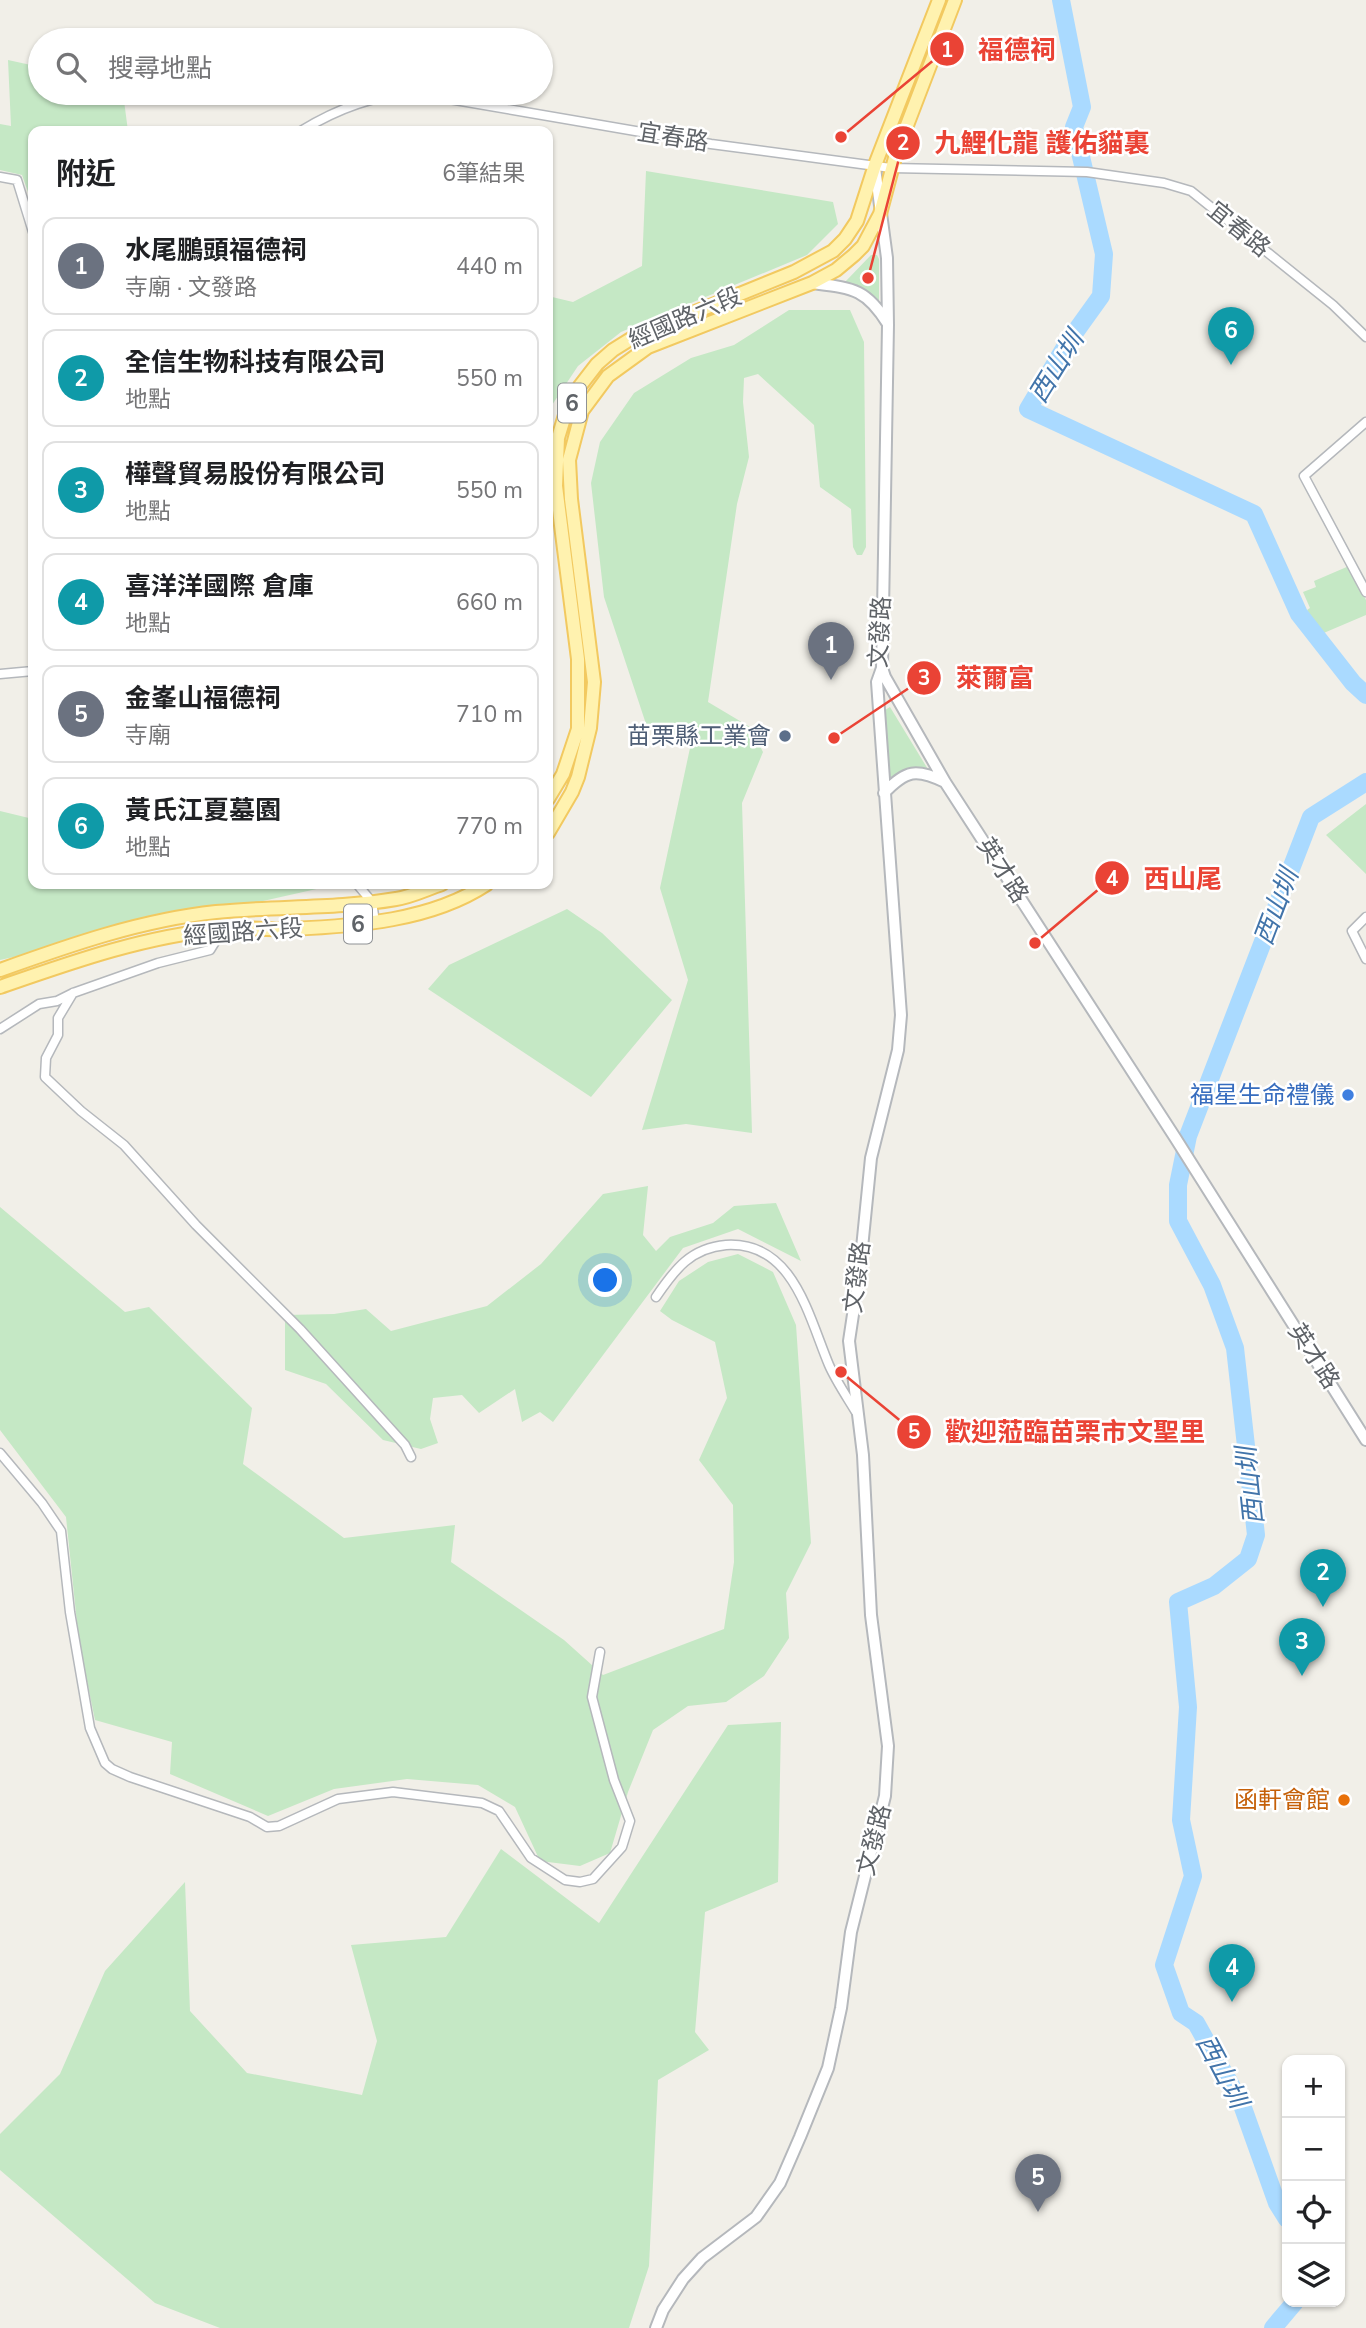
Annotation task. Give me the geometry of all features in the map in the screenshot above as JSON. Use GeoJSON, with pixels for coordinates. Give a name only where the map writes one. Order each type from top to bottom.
{"type":"FeatureCollection","features":[{"type":"Feature","properties":{"kind":"main road","name":"6"},"geometry":{"type":"LineString","coordinates":[[875,165],[939,0]]}},
{"type":"Feature","properties":{"kind":"main road","name":"6"},"geometry":{"type":"LineString","coordinates":[[880,214],[891,168],[955,0]]}},
{"type":"Feature","properties":{"kind":"main road","name":"經國路六段"},"geometry":{"type":"LineString","coordinates":[[553,791],[563,774],[578,729],[579,700],[578,659],[555,486],[558,438],[565,415],[580,386],[597,364],[639,334],[794,272],[834,251],[857,221],[875,165]]}},
{"type":"Feature","properties":{"kind":"main road","name":"經國路六段"},"geometry":{"type":"LineString","coordinates":[[553,824],[572,792],[589,739],[594,682],[571,499],[569,460],[582,411],[608,376],[648,347],[836,270],[863,246],[880,214]]}},
{"type":"Feature","properties":{"kind":"main road"},"geometry":{"type":"LineString","coordinates":[[639,334],[648,347]]}},
{"type":"Feature","properties":{"kind":"main road","name":"經國路六段"},"geometry":{"type":"LineString","coordinates":[[0,970],[56,950],[159,920],[222,912],[400,899],[428,889]]}},
{"type":"Feature","properties":{"kind":"main road","name":"經國路六段"},"geometry":{"type":"LineString","coordinates":[[0,988],[76,961],[148,941],[222,929],[290,929],[375,922],[452,902],[477,889]]}},
{"type":"Feature","properties":{"kind":"main road"},"geometry":{"type":"LineString","coordinates":[[222,912],[222,929]]}},
{"type":"Feature","properties":{"kind":"street","name":"宜春路"},"geometry":{"type":"LineString","coordinates":[[309,126],[356,105]]}},
{"type":"Feature","properties":{"kind":"street","name":"宜春路"},"geometry":{"type":"LineString","coordinates":[[484,105],[711,144],[891,168],[1087,172],[1164,183],[1191,191],[1333,305],[1366,337]]}},
{"type":"Feature","properties":{"kind":"street","name":"文發路"},"geometry":{"type":"LineString","coordinates":[[656,2328],[663,2310],[683,2279],[702,2258],[756,2217],[780,2183],[824,2079],[841,2008],[851,1932],[885,1796],[888,1768],[884,1707],[871,1615],[859,1418],[849,1341],[860,1268],[871,1158],[898,1050],[901,1015],[877,682],[882,667],[888,325],[887,258],[875,165]]}},
{"type":"Feature","properties":{"kind":"street"},"geometry":{"type":"LineString","coordinates":[[0,177],[17,180],[28,216]]}},
{"type":"Feature","properties":{"kind":"street"},"geometry":{"type":"LineString","coordinates":[[812,282],[844,287],[865,295],[878,308],[888,325]]}},
{"type":"Feature","properties":{"kind":"street"},"geometry":{"type":"LineString","coordinates":[[1366,422],[1304,476],[1366,593]]}},
{"type":"Feature","properties":{"kind":"street","name":"英才路"},"geometry":{"type":"LineString","coordinates":[[882,667],[885,677],[945,782],[1176,1139],[1366,1440]]}},
{"type":"Feature","properties":{"kind":"street"},"geometry":{"type":"LineString","coordinates":[[0,674],[28,671]]}},
{"type":"Feature","properties":{"kind":"street"},"geometry":{"type":"LineString","coordinates":[[884,793],[905,774],[916,772],[945,782]]}},
{"type":"Feature","properties":{"kind":"street"},"geometry":{"type":"LineString","coordinates":[[361,889],[372,902],[375,922]]}},
{"type":"Feature","properties":{"kind":"street"},"geometry":{"type":"LineString","coordinates":[[1366,917],[1352,932],[1366,959]]}},
{"type":"Feature","properties":{"kind":"street"},"geometry":{"type":"LineString","coordinates":[[0,1029],[38,1004],[57,1001],[158,962],[210,950],[222,929]]}},
{"type":"Feature","properties":{"kind":"street"},"geometry":{"type":"LineString","coordinates":[[73,993],[58,1018],[58,1035],[47,1058],[45,1077],[81,1111],[124,1145],[196,1224],[300,1329],[405,1445],[411,1457]]}},
{"type":"Feature","properties":{"kind":"street"},"geometry":{"type":"LineString","coordinates":[[656,1297],[677,1267],[692,1254],[712,1246],[744,1244],[770,1255],[790,1275],[831,1369],[859,1418]]}},
{"type":"Feature","properties":{"kind":"street"},"geometry":{"type":"LineString","coordinates":[[0,1453],[42,1503],[61,1531],[70,1612],[90,1728],[105,1763],[130,1777],[250,1817],[267,1827],[279,1826],[338,1799],[393,1792],[482,1803],[499,1811],[531,1858],[565,1880],[580,1882],[593,1879],[622,1847],[630,1821],[614,1780],[592,1698],[600,1651]]}},
{"type":"Feature","properties":{"kind":"green space"},"geometry":{"type":"Polygon","coordinates":[[[8,60],[28,64],[28,105],[125,105],[127,126],[28,126],[28,192],[22,175],[0,170],[0,124],[11,126],[8,60]]]}},
{"type":"Feature","properties":{"kind":"green space"},"geometry":{"type":"Polygon","coordinates":[[[646,171],[833,202],[838,224],[807,255],[621,332],[578,366],[553,404],[553,297],[573,302],[642,266],[646,171]]]}},
{"type":"Feature","properties":{"kind":"green space"},"geometry":{"type":"Polygon","coordinates":[[[871,255],[877,255],[879,259],[879,305],[861,289],[845,282],[871,255]]]}},
{"type":"Feature","properties":{"kind":"green space"},"geometry":{"type":"Polygon","coordinates":[[[789,310],[850,310],[864,342],[866,547],[862,555],[857,555],[853,547],[851,509],[820,487],[814,425],[758,374],[744,378],[743,402],[749,457],[737,504],[708,702],[750,727],[763,752],[742,803],[752,1133],[686,1124],[642,1130],[688,980],[660,888],[690,748],[647,727],[604,597],[591,483],[600,442],[634,393],[691,358],[734,345],[789,310]]]}},
{"type":"Feature","properties":{"kind":"green space"},"geometry":{"type":"Polygon","coordinates":[[[1349,566],[1366,600],[1366,615],[1319,635],[1307,610],[1310,608],[1303,592],[1316,587],[1314,581],[1349,566]]]}},
{"type":"Feature","properties":{"kind":"green space"},"geometry":{"type":"Polygon","coordinates":[[[890,707],[929,771],[908,770],[890,781],[888,779],[885,710],[890,707]]]}},
{"type":"Feature","properties":{"kind":"green space"},"geometry":{"type":"Polygon","coordinates":[[[1366,804],[1366,874],[1326,835],[1366,804]]]}},
{"type":"Feature","properties":{"kind":"green space"},"geometry":{"type":"Polygon","coordinates":[[[0,811],[28,818],[28,889],[317,889],[0,960],[0,811]]]}},
{"type":"Feature","properties":{"kind":"green space"},"geometry":{"type":"Polygon","coordinates":[[[567,909],[602,933],[672,1000],[591,1097],[428,989],[449,965],[567,909]]]}},
{"type":"Feature","properties":{"kind":"green space"},"geometry":{"type":"Polygon","coordinates":[[[648,1186],[643,1235],[656,1251],[670,1237],[713,1223],[734,1206],[776,1203],[801,1261],[738,1229],[683,1248],[553,1422],[540,1412],[522,1422],[515,1389],[479,1413],[462,1395],[433,1398],[430,1419],[438,1443],[421,1449],[383,1440],[326,1384],[285,1370],[285,1315],[334,1314],[366,1309],[391,1331],[487,1306],[541,1264],[603,1194],[648,1186]]]}},
{"type":"Feature","properties":{"kind":"green space"},"geometry":{"type":"Polygon","coordinates":[[[0,1207],[125,1312],[149,1307],[252,1408],[243,1464],[344,1538],[455,1525],[451,1562],[564,1640],[603,1675],[724,1629],[734,1562],[733,1505],[699,1460],[727,1398],[715,1342],[660,1311],[679,1281],[708,1262],[738,1254],[773,1272],[796,1325],[811,1543],[786,1593],[789,1638],[764,1676],[726,1702],[688,1706],[653,1730],[628,1792],[610,1853],[580,1866],[540,1861],[515,1807],[478,1785],[407,1779],[334,1789],[268,1816],[170,1774],[172,1742],[95,1720],[79,1642],[66,1517],[0,1430],[0,1207]]]}},
{"type":"Feature","properties":{"kind":"green space"},"geometry":{"type":"Polygon","coordinates":[[[781,1722],[778,1882],[705,1912],[695,2032],[709,2050],[658,2080],[649,2266],[629,2328],[220,2328],[155,2303],[0,2170],[0,2134],[60,2074],[105,1971],[185,1882],[190,2011],[247,2073],[362,2095],[377,2041],[351,1945],[446,1937],[501,1849],[599,1923],[728,1725],[781,1722]]]}},
{"type":"Feature","properties":{"kind":"waterway","name":"西山圳"},"geometry":{"type":"LineString","coordinates":[[1061,0],[1082,107],[1074,127],[1104,254],[1101,296],[1068,342],[1028,409],[1254,514],[1299,614],[1353,683],[1366,695]]}},
{"type":"Feature","properties":{"kind":"waterway","name":"西山圳"},"geometry":{"type":"LineString","coordinates":[[1282,2211],[1242,2105],[1196,2023],[1181,2013],[1164,1965],[1193,1876],[1181,1820],[1188,1707],[1178,1602],[1214,1586],[1248,1559],[1256,1535],[1235,1348],[1212,1285],[1178,1221],[1178,1185],[1188,1136],[1311,817],[1366,782]]}},
{"type":"Feature","properties":{"kind":"waterway","name":"西山圳"},"geometry":{"type":"LineString","coordinates":[[1273,2328],[1291,2307]]}},
{"type":"Feature","properties":{"kind":"place","name":"福德祠"},"geometry":{"type":"Point","coordinates":[841,137]}},
{"type":"Feature","properties":{"kind":"place","name":"九鯉化龍 護佑貓裏"},"geometry":{"type":"Point","coordinates":[868,278]}},
{"type":"Feature","properties":{"kind":"place","name":"黃氏江夏墓園"},"geometry":{"type":"Point","coordinates":[1231,365]}},
{"type":"Feature","properties":{"kind":"place","name":"水尾鵬頭福德祠"},"geometry":{"type":"Point","coordinates":[831,680]}},
{"type":"Feature","properties":{"kind":"place","name":"苗栗縣工業會"},"geometry":{"type":"Point","coordinates":[785,736]}},
{"type":"Feature","properties":{"kind":"place","name":"萊爾富"},"geometry":{"type":"Point","coordinates":[834,738]}},
{"type":"Feature","properties":{"kind":"place","name":"西山尾"},"geometry":{"type":"Point","coordinates":[1035,943]}},
{"type":"Feature","properties":{"kind":"place","name":"福星生命禮儀"},"geometry":{"type":"Point","coordinates":[1348,1095]}},
{"type":"Feature","properties":{"kind":"place","name":"歡迎蒞臨苗栗市文聖里"},"geometry":{"type":"Point","coordinates":[841,1372]}},
{"type":"Feature","properties":{"kind":"place","name":"全信生物科技有限公司"},"geometry":{"type":"Point","coordinates":[1323,1607]}},
{"type":"Feature","properties":{"kind":"place","name":"樺聲貿易股份有限公司"},"geometry":{"type":"Point","coordinates":[1302,1676]}},
{"type":"Feature","properties":{"kind":"place","name":"函軒會館"},"geometry":{"type":"Point","coordinates":[1344,1800]}},
{"type":"Feature","properties":{"kind":"place","name":"喜洋洋國際 倉庫"},"geometry":{"type":"Point","coordinates":[1232,2002]}},
{"type":"Feature","properties":{"kind":"place","name":"金峯山福德祠"},"geometry":{"type":"Point","coordinates":[1038,2212]}}]}
